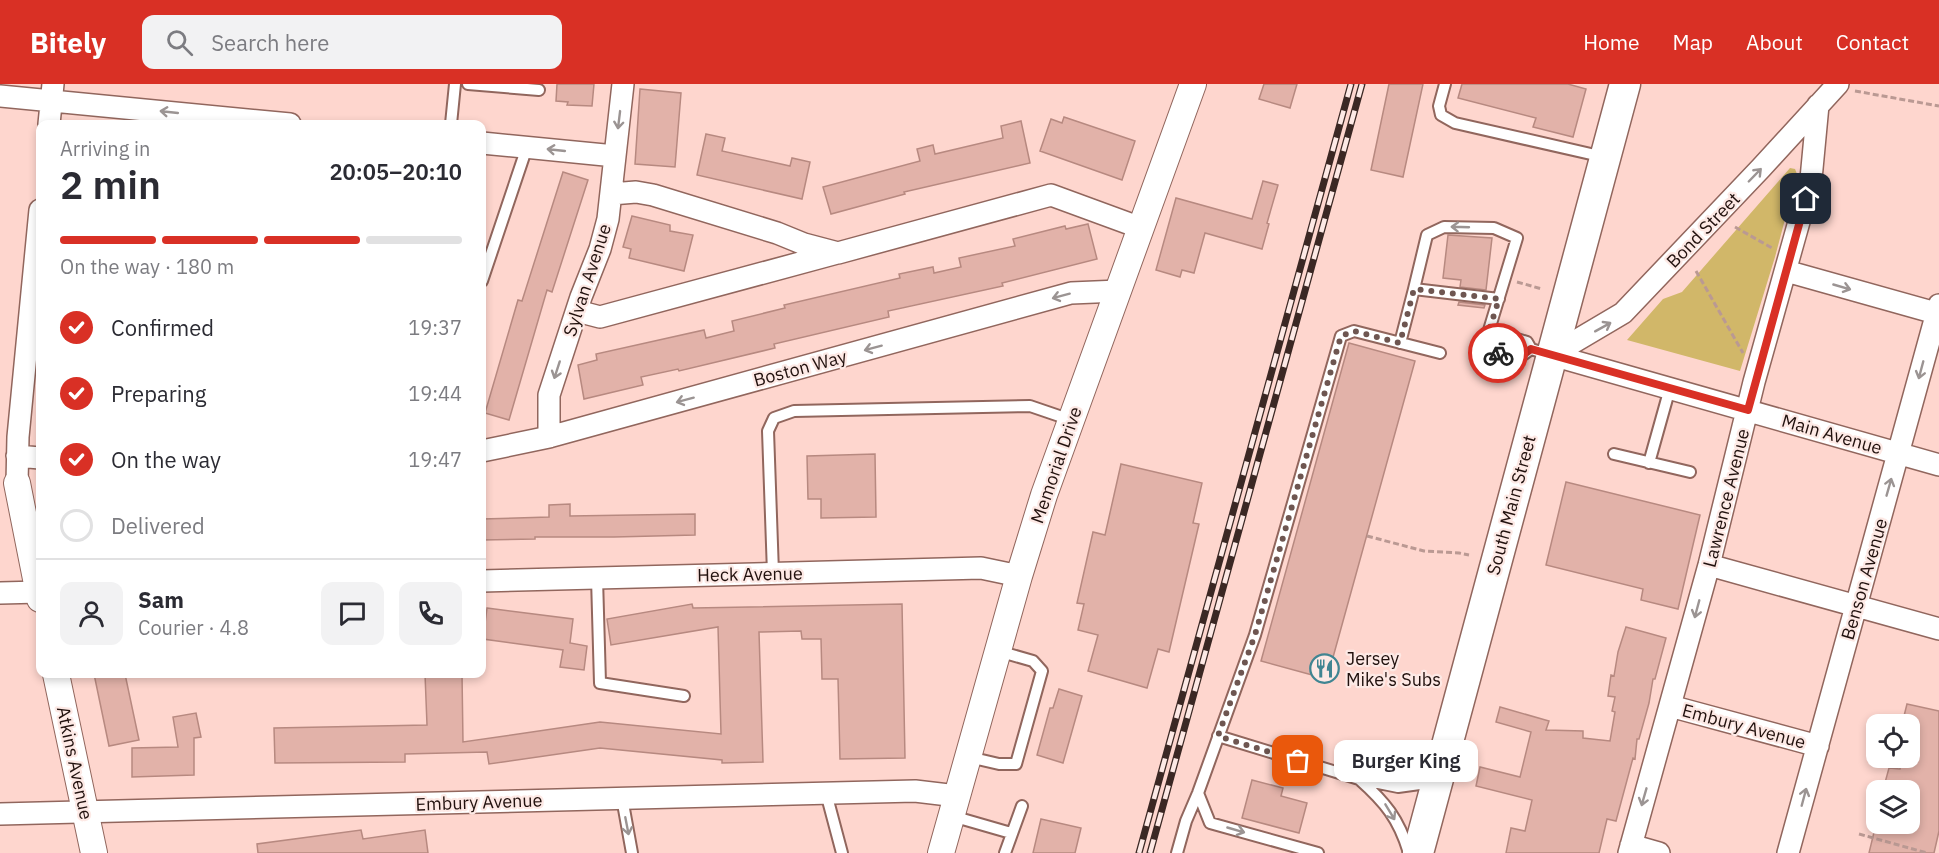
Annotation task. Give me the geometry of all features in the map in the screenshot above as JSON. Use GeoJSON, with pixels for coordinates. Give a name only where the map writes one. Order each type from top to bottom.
{"type":"FeatureCollection","features":[{"type":"Feature","properties":{"kind":"main road","name":"South Main Street"},"geometry":{"type":"LineString","coordinates":[[1418,853],[1437,782],[1536,349],[1606,157],[1625,84]]}},
{"type":"Feature","properties":{"kind":"street","name":"Sylvan Avenue"},"geometry":{"type":"LineString","coordinates":[[549,437],[549,395],[600,249],[611,194],[623,84]]}},
{"type":"Feature","properties":{"kind":"street","name":"Memorial Drive"},"geometry":{"type":"LineString","coordinates":[[941,853],[1018,576],[1044,495],[1192,84]]}},
{"type":"Feature","properties":{"kind":"street","name":"Bond Street"},"geometry":{"type":"LineString","coordinates":[[1536,349],[1623,313],[1818,105],[1846,87]]}},
{"type":"Feature","properties":{"kind":"street"},"geometry":{"type":"LineString","coordinates":[[49,120],[52,92]]}},
{"type":"Feature","properties":{"kind":"street"},"geometry":{"type":"LineString","coordinates":[[0,96],[52,92],[260,120]]}},
{"type":"Feature","properties":{"kind":"street","name":"Lawrence Avenue"},"geometry":{"type":"LineString","coordinates":[[1630,849],[1709,565],[1748,410],[1811,179],[1818,105]]}},
{"type":"Feature","properties":{"kind":"street"},"geometry":{"type":"LineString","coordinates":[[486,143],[615,156]]}},
{"type":"Feature","properties":{"kind":"street"},"geometry":{"type":"LineString","coordinates":[[611,194],[636,192],[653,195],[838,253]]}},
{"type":"Feature","properties":{"kind":"street"},"geometry":{"type":"LineString","coordinates":[[577,311],[600,317],[1051,195],[1141,228]]}},
{"type":"Feature","properties":{"kind":"street"},"geometry":{"type":"LineString","coordinates":[[36,253],[17,456],[17,483],[36,576]]}},
{"type":"Feature","properties":{"kind":"street"},"geometry":{"type":"LineString","coordinates":[[1788,264],[1938,311]]}},
{"type":"Feature","properties":{"kind":"street","name":"Boston Way"},"geometry":{"type":"LineString","coordinates":[[486,450],[549,437],[1071,293],[1119,291]]}},
{"type":"Feature","properties":{"kind":"street","name":"Benson Avenue"},"geometry":{"type":"LineString","coordinates":[[1788,853],[1938,311]]}},
{"type":"Feature","properties":{"kind":"street","name":"Main Avenue"},"geometry":{"type":"LineString","coordinates":[[1536,349],[1939,465]]}},
{"type":"Feature","properties":{"kind":"street"},"geometry":{"type":"LineString","coordinates":[[17,456],[36,458]]}},
{"type":"Feature","properties":{"kind":"street"},"geometry":{"type":"LineString","coordinates":[[1709,565],[1939,629]]}},
{"type":"Feature","properties":{"kind":"street","name":"Heck Avenue"},"geometry":{"type":"LineString","coordinates":[[486,581],[981,568],[1018,576]]}},
{"type":"Feature","properties":{"kind":"street"},"geometry":{"type":"LineString","coordinates":[[0,593],[36,595]]}},
{"type":"Feature","properties":{"kind":"street","name":"Atkins Avenue"},"geometry":{"type":"LineString","coordinates":[[57,678],[94,853]]}},
{"type":"Feature","properties":{"kind":"street","name":"Embury Avenue"},"geometry":{"type":"LineString","coordinates":[[1670,706],[1818,746]]}},
{"type":"Feature","properties":{"kind":"street","name":"Embury Avenue"},"geometry":{"type":"LineString","coordinates":[[0,814],[915,791],[954,806]]}},
{"type":"Feature","properties":{"kind":"street"},"geometry":{"type":"LineString","coordinates":[[1630,849],[1659,853]]}},
{"type":"Feature","properties":{"kind":"lane"},"geometry":{"type":"LineString","coordinates":[[451,120],[455,84]]}},
{"type":"Feature","properties":{"kind":"lane"},"geometry":{"type":"LineString","coordinates":[[468,84],[539,90]]}},
{"type":"Feature","properties":{"kind":"lane"},"geometry":{"type":"LineString","coordinates":[[1445,84],[1440,106],[1441,115],[1455,123],[1606,157]]}},
{"type":"Feature","properties":{"kind":"lane"},"geometry":{"type":"LineString","coordinates":[[486,269],[527,147]]}},
{"type":"Feature","properties":{"kind":"lane"},"geometry":{"type":"LineString","coordinates":[[1400,343],[1427,235],[1444,226],[1494,228],[1517,238],[1486,340]]}},
{"type":"Feature","properties":{"kind":"lane"},"geometry":{"type":"LineString","coordinates":[[1414,289],[1499,299]]}},
{"type":"Feature","properties":{"kind":"lane"},"geometry":{"type":"LineString","coordinates":[[1177,853],[1186,820],[1198,793],[1255,635],[1341,336],[1354,331],[1440,353]]}},
{"type":"Feature","properties":{"kind":"lane"},"geometry":{"type":"LineString","coordinates":[[1486,340],[1504,335],[1536,349]]}},
{"type":"Feature","properties":{"kind":"lane"},"geometry":{"type":"LineString","coordinates":[[1486,340],[1494,352],[1516,360],[1536,349]]}},
{"type":"Feature","properties":{"kind":"lane"},"geometry":{"type":"LineString","coordinates":[[1649,463],[1670,388]]}},
{"type":"Feature","properties":{"kind":"lane"},"geometry":{"type":"LineString","coordinates":[[773,573],[768,431],[774,418],[794,411],[1030,406],[1071,420]]}},
{"type":"Feature","properties":{"kind":"lane"},"geometry":{"type":"LineString","coordinates":[[1614,454],[1690,472]]}},
{"type":"Feature","properties":{"kind":"lane"},"geometry":{"type":"LineString","coordinates":[[597,578],[600,683],[684,696]]}},
{"type":"Feature","properties":{"kind":"lane"},"geometry":{"type":"LineString","coordinates":[[968,757],[999,764],[1016,764],[1032,708],[1042,670],[1033,661],[998,651]]}},
{"type":"Feature","properties":{"kind":"lane"},"geometry":{"type":"LineString","coordinates":[[1218,736],[1359,779],[1398,787],[1437,782]]}},
{"type":"Feature","properties":{"kind":"lane"},"geometry":{"type":"LineString","coordinates":[[1359,779],[1383,800],[1404,834],[1409,853]]}},
{"type":"Feature","properties":{"kind":"lane"},"geometry":{"type":"LineString","coordinates":[[826,793],[842,853]]}},
{"type":"Feature","properties":{"kind":"lane"},"geometry":{"type":"LineString","coordinates":[[1198,793],[1210,823],[1318,853]]}},
{"type":"Feature","properties":{"kind":"lane"},"geometry":{"type":"LineString","coordinates":[[622,798],[632,853]]}},
{"type":"Feature","properties":{"kind":"lane"},"geometry":{"type":"LineString","coordinates":[[954,806],[1011,833]]}},
{"type":"Feature","properties":{"kind":"lane"},"geometry":{"type":"LineString","coordinates":[[1005,853],[1022,806]]}},
{"type":"Feature","properties":{"kind":"path"},"geometry":{"type":"LineString","coordinates":[[1846,87],[1939,106]]}},
{"type":"Feature","properties":{"kind":"path"},"geometry":{"type":"LineString","coordinates":[[1735,227],[1788,264]]}},
{"type":"Feature","properties":{"kind":"path"},"geometry":{"type":"LineString","coordinates":[[1696,271],[1747,360]]}},
{"type":"Feature","properties":{"kind":"path"},"geometry":{"type":"LineString","coordinates":[[1366,536],[1424,551],[1468,555]]}},
{"type":"Feature","properties":{"kind":"path"},"geometry":{"type":"LineString","coordinates":[[1859,834],[1927,853]]}},
{"type":"Feature","properties":{"kind":"shaded area"},"geometry":{"type":"Polygon","coordinates":[[[1790,168],[1795,169],[1797,174],[1775,257],[1740,371],[1627,340],[1663,299],[1682,292],[1790,168]]]}},
{"type":"Feature","properties":{"kind":"building"},"geometry":{"type":"Polygon","coordinates":[[[557,84],[594,84],[592,106],[567,105],[568,102],[556,101],[557,84]]]}},
{"type":"Feature","properties":{"kind":"building"},"geometry":{"type":"Polygon","coordinates":[[[1264,84],[1297,84],[1290,108],[1259,99],[1264,84]]]}},
{"type":"Feature","properties":{"kind":"building"},"geometry":{"type":"Polygon","coordinates":[[[1389,84],[1423,84],[1403,177],[1371,170],[1389,84]]]}},
{"type":"Feature","properties":{"kind":"building"},"geometry":{"type":"Polygon","coordinates":[[[1462,84],[1568,84],[1586,89],[1573,137],[1533,127],[1536,118],[1458,98],[1462,84]]]}},
{"type":"Feature","properties":{"kind":"building"},"geometry":{"type":"Polygon","coordinates":[[[640,89],[681,93],[675,167],[635,164],[640,89]]]}},
{"type":"Feature","properties":{"kind":"building"},"geometry":{"type":"Polygon","coordinates":[[[1064,117],[1135,141],[1122,180],[1040,151],[1051,119],[1062,123],[1064,117]]]}},
{"type":"Feature","properties":{"kind":"building"},"geometry":{"type":"Polygon","coordinates":[[[1021,121],[1030,163],[904,192],[905,194],[831,214],[823,187],[920,161],[917,149],[933,145],[935,154],[1003,138],[1001,126],[1021,121]]]}},
{"type":"Feature","properties":{"kind":"building"},"geometry":{"type":"Polygon","coordinates":[[[706,134],[725,138],[722,151],[790,166],[792,158],[810,162],[802,199],[697,175],[706,134]]]}},
{"type":"Feature","properties":{"kind":"building"},"geometry":{"type":"Polygon","coordinates":[[[563,172],[588,180],[552,292],[547,290],[509,420],[486,413],[486,410],[518,300],[522,301],[563,172]]]}},
{"type":"Feature","properties":{"kind":"building"},"geometry":{"type":"Polygon","coordinates":[[[1263,181],[1278,185],[1262,249],[1205,233],[1194,273],[1182,270],[1180,277],[1156,270],[1176,198],[1252,219],[1263,181]]]}},
{"type":"Feature","properties":{"kind":"building"},"geometry":{"type":"Polygon","coordinates":[[[632,216],[670,225],[670,231],[693,235],[684,271],[629,258],[631,249],[623,247],[632,216]]]}},
{"type":"Feature","properties":{"kind":"building"},"geometry":{"type":"Polygon","coordinates":[[[1088,224],[1097,259],[1002,283],[1003,286],[888,311],[889,317],[774,344],[775,348],[679,371],[678,369],[641,377],[643,385],[584,399],[578,365],[597,360],[596,354],[704,330],[706,338],[734,331],[732,321],[785,308],[784,305],[900,278],[899,274],[933,267],[934,273],[961,267],[959,258],[1015,246],[1013,239],[1065,226],[1066,229],[1088,224]]]}},
{"type":"Feature","properties":{"kind":"building"},"geometry":{"type":"Polygon","coordinates":[[[1448,235],[1492,238],[1486,290],[1460,287],[1461,280],[1443,278],[1448,235]]]}},
{"type":"Feature","properties":{"kind":"building"},"geometry":{"type":"Polygon","coordinates":[[[1459,302],[1485,305],[1484,308],[1458,305],[1459,302]]]}},
{"type":"Feature","properties":{"kind":"building"},"geometry":{"type":"Polygon","coordinates":[[[1349,343],[1415,361],[1327,679],[1261,661],[1349,343]]]}},
{"type":"Feature","properties":{"kind":"building"},"geometry":{"type":"Polygon","coordinates":[[[875,454],[876,517],[821,518],[821,499],[808,499],[807,456],[875,454]]]}},
{"type":"Feature","properties":{"kind":"building"},"geometry":{"type":"Polygon","coordinates":[[[1121,464],[1202,483],[1193,523],[1199,524],[1169,652],[1158,649],[1147,688],[1088,671],[1098,635],[1078,630],[1084,604],[1077,603],[1093,532],[1105,535],[1121,464]]]}},
{"type":"Feature","properties":{"kind":"building"},"geometry":{"type":"Polygon","coordinates":[[[1566,482],[1700,515],[1678,609],[1641,600],[1643,589],[1546,565],[1566,482]]]}},
{"type":"Feature","properties":{"kind":"building"},"geometry":{"type":"Polygon","coordinates":[[[570,504],[570,516],[695,514],[695,535],[486,540],[486,519],[549,517],[549,505],[570,504]]]}},
{"type":"Feature","properties":{"kind":"building"},"geometry":{"type":"Polygon","coordinates":[[[692,604],[693,608],[902,604],[905,758],[840,759],[838,679],[822,679],[821,639],[802,639],[801,631],[759,632],[763,762],[722,763],[722,760],[600,748],[489,764],[487,752],[405,754],[405,762],[275,763],[274,728],[427,725],[425,678],[462,678],[463,742],[600,722],[721,734],[718,627],[611,645],[607,619],[692,604]]]}},
{"type":"Feature","properties":{"kind":"building"},"geometry":{"type":"Polygon","coordinates":[[[487,608],[573,619],[570,643],[587,646],[584,670],[560,667],[563,650],[486,639],[487,608]]]}},
{"type":"Feature","properties":{"kind":"building"},"geometry":{"type":"Polygon","coordinates":[[[1626,627],[1666,638],[1655,679],[1653,679],[1639,739],[1637,739],[1635,759],[1633,758],[1616,821],[1607,819],[1599,853],[1506,853],[1511,828],[1525,831],[1532,800],[1476,786],[1480,767],[1520,777],[1531,732],[1496,722],[1500,707],[1549,721],[1546,730],[1583,731],[1583,738],[1610,741],[1615,697],[1608,696],[1611,675],[1614,676],[1618,652],[1626,627]]]}},
{"type":"Feature","properties":{"kind":"building"},"geometry":{"type":"Polygon","coordinates":[[[95,678],[126,678],[139,740],[109,746],[95,678]]]}},
{"type":"Feature","properties":{"kind":"building"},"geometry":{"type":"Polygon","coordinates":[[[1059,689],[1082,696],[1063,763],[1037,755],[1050,708],[1053,708],[1059,689]]]}},
{"type":"Feature","properties":{"kind":"building"},"geometry":{"type":"Polygon","coordinates":[[[1907,704],[1939,711],[1939,831],[1934,853],[1869,853],[1874,834],[1920,834],[1920,780],[1886,780],[1889,768],[1920,768],[1920,714],[1904,714],[1907,704]]]}},
{"type":"Feature","properties":{"kind":"building"},"geometry":{"type":"Polygon","coordinates":[[[196,713],[201,737],[194,738],[194,775],[132,777],[132,748],[178,747],[173,717],[196,713]]]}},
{"type":"Feature","properties":{"kind":"building"},"geometry":{"type":"Polygon","coordinates":[[[1252,780],[1283,788],[1281,796],[1307,803],[1299,833],[1242,818],[1252,780]]]}},
{"type":"Feature","properties":{"kind":"building"},"geometry":{"type":"Polygon","coordinates":[[[1041,819],[1081,828],[1075,853],[1033,853],[1041,819]]]}},
{"type":"Feature","properties":{"kind":"building"},"geometry":{"type":"Polygon","coordinates":[[[361,830],[363,839],[425,830],[428,853],[258,853],[257,844],[361,830]]]}},
{"type":"Feature","properties":{"kind":"railway"},"geometry":{"type":"LineString","coordinates":[[1139,853],[1351,84]]}},
{"type":"Feature","properties":{"kind":"railway"},"geometry":{"type":"LineString","coordinates":[[1150,853],[1362,84]]}},
{"type":"Feature","properties":{"kind":"way so far"},"geometry":{"type":"LineString","coordinates":[[1298,761],[1218,736],[1255,635],[1341,336],[1354,331],[1400,343],[1414,289],[1499,299],[1486,340],[1494,352],[1498,353]]}},
{"type":"Feature","properties":{"kind":"place","name":"Jersey Mike's Subs"},"geometry":{"type":"Point","coordinates":[1325,668]}},
{"type":"Feature","properties":{"kind":"place","name":"Burger King"},"geometry":{"type":"Point","coordinates":[1298,761]}},
{"type":"Feature","properties":{"kind":"route"},"geometry":{"type":"LineString","coordinates":[[1498,353],[1516,360],[1531,349],[1748,410],[1806,199]]}}]}
